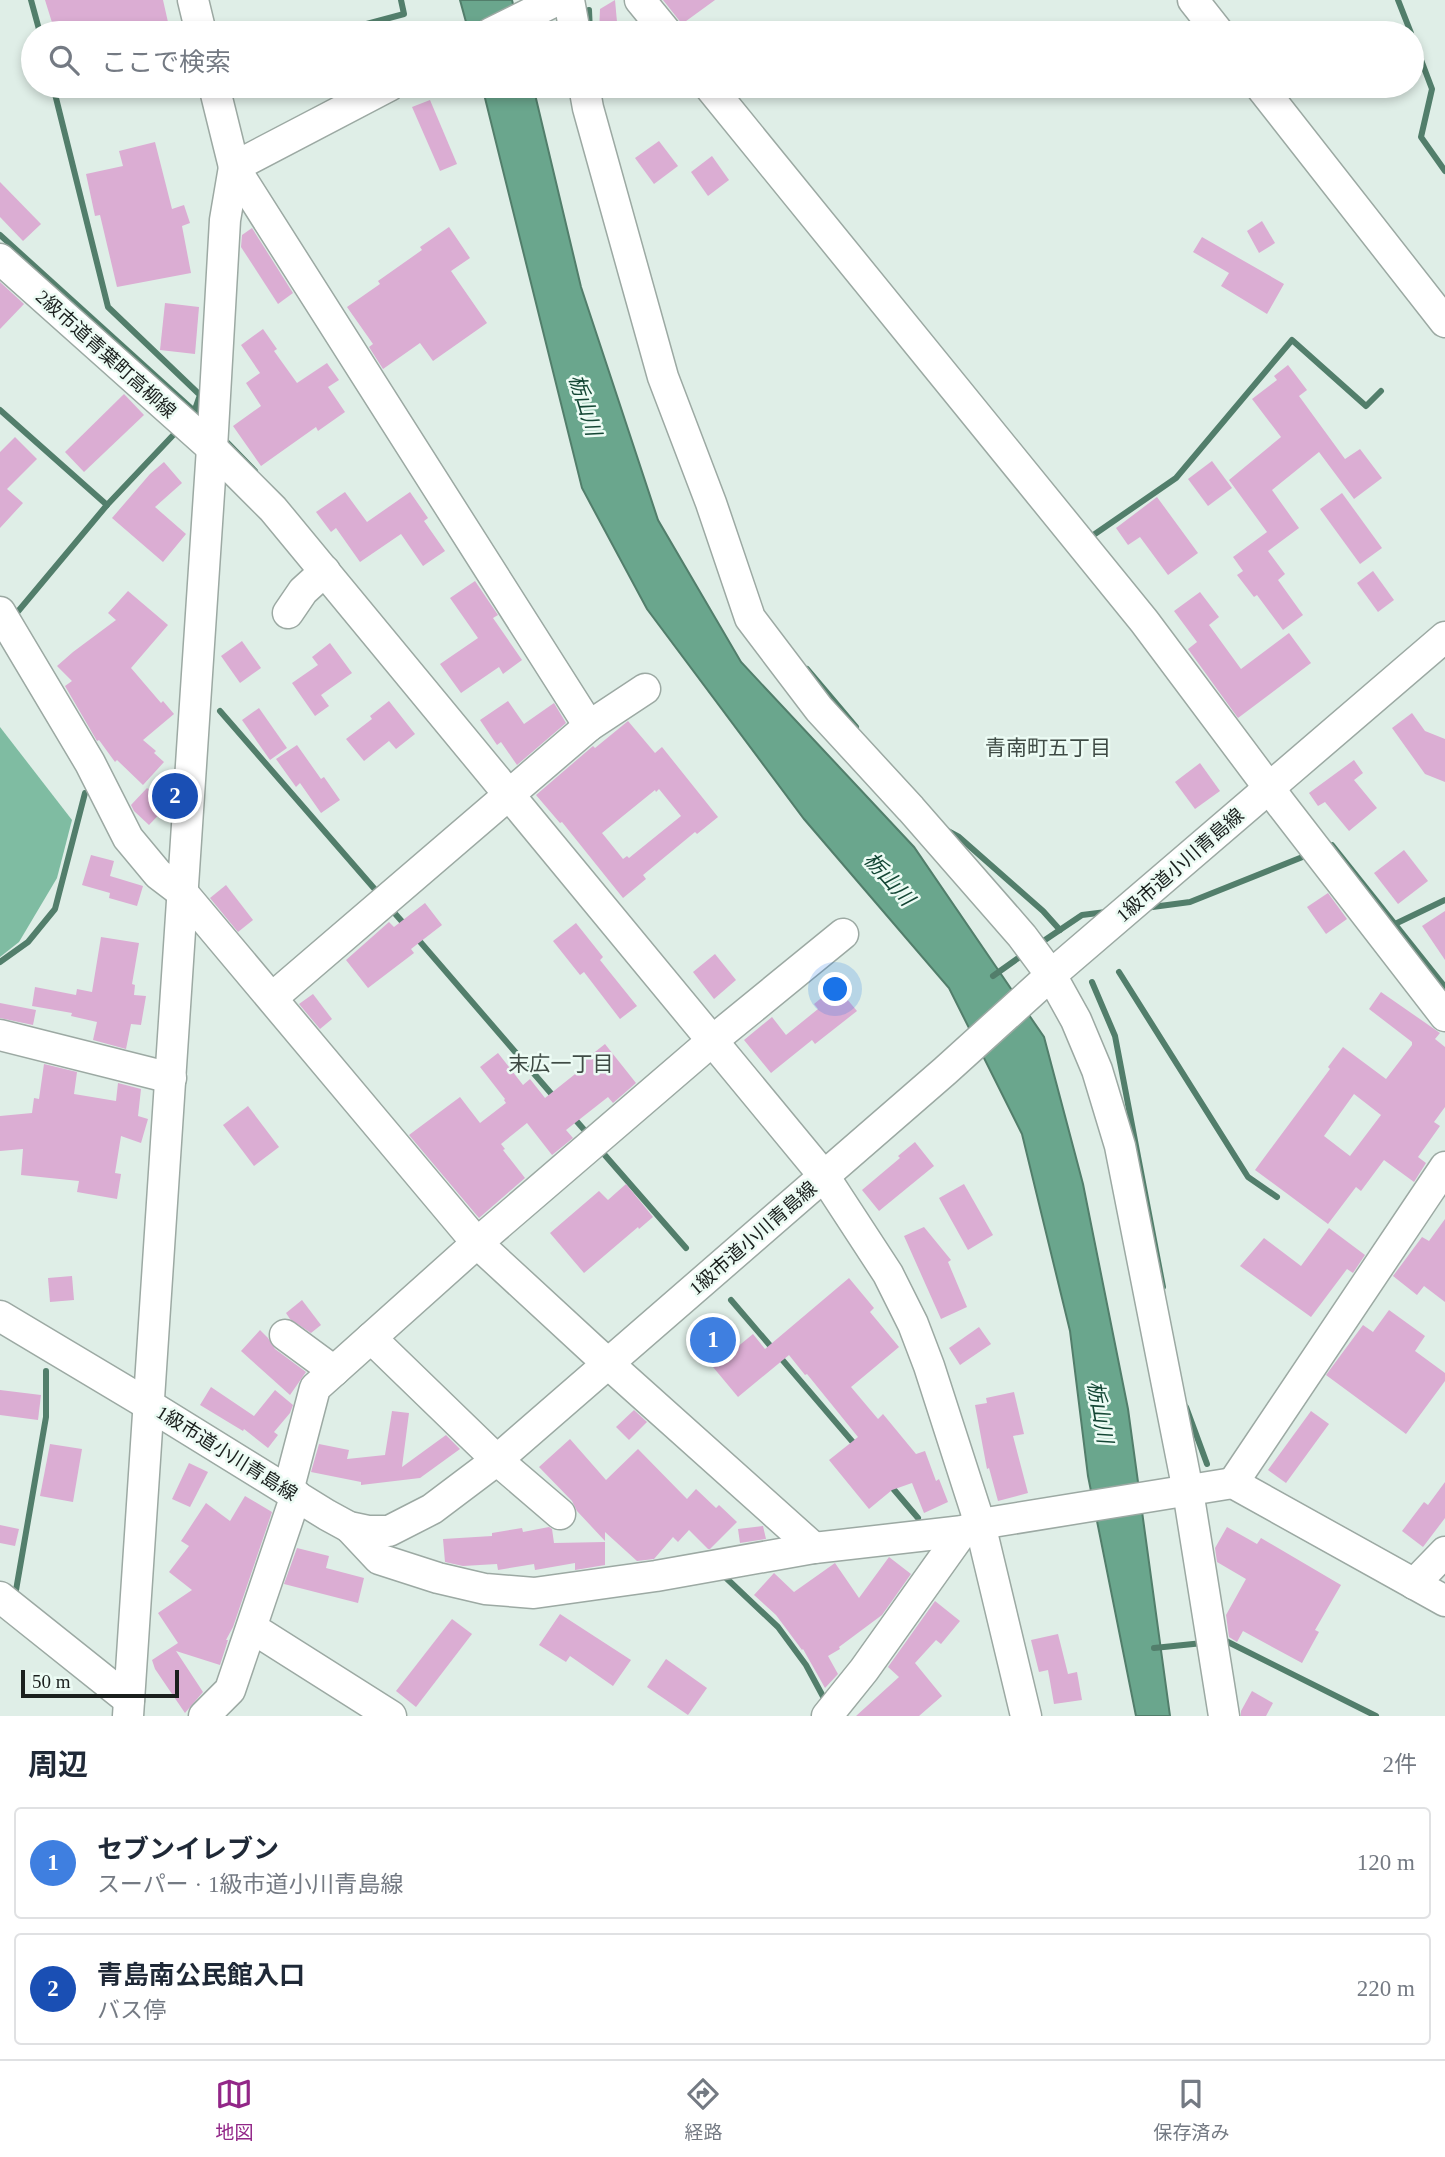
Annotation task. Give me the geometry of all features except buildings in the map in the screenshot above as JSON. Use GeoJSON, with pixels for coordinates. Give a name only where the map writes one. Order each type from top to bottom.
{"type":"FeatureCollection","features":[{"type":"Feature","properties":{"kind":"street"},"geometry":{"type":"LineString","coordinates":[[193,0],[198,21]]}},
{"type":"Feature","properties":{"kind":"street"},"geometry":{"type":"LineString","coordinates":[[640,0],[657,21]]}},
{"type":"Feature","properties":{"kind":"street"},"geometry":{"type":"LineString","coordinates":[[1193,0],[1210,21]]}},
{"type":"Feature","properties":{"kind":"street"},"geometry":{"type":"LineString","coordinates":[[516,21],[559,1],[569,21]]}},
{"type":"Feature","properties":{"kind":"street"},"geometry":{"type":"LineString","coordinates":[[217,98],[234,167],[589,726]]}},
{"type":"Feature","properties":{"kind":"street"},"geometry":{"type":"LineString","coordinates":[[234,167],[366,98]]}},
{"type":"Feature","properties":{"kind":"street"},"geometry":{"type":"LineString","coordinates":[[586,98],[663,377],[711,503],[750,618],[819,709],[911,809],[1038,964],[1076,1020],[1097,1070],[1120,1146],[1224,1716]]}},
{"type":"Feature","properties":{"kind":"street"},"geometry":{"type":"LineString","coordinates":[[719,98],[1144,621],[1307,839],[1445,1016]]}},
{"type":"Feature","properties":{"kind":"street"},"geometry":{"type":"LineString","coordinates":[[1269,98],[1445,322]]}},
{"type":"Feature","properties":{"kind":"street"},"geometry":{"type":"LineString","coordinates":[[129,1708],[225,220],[234,167]]}},
{"type":"Feature","properties":{"kind":"street","name":"2級市道青葉町高柳線"},"geometry":{"type":"LineString","coordinates":[[0,259],[213,434],[273,509],[305,592],[508,797],[719,1036],[824,1176],[888,1274],[913,1324],[936,1385],[971,1528],[1026,1716]]}},
{"type":"Feature","properties":{"kind":"street"},"geometry":{"type":"LineString","coordinates":[[0,612],[90,763],[128,838],[158,874],[183,893],[477,1242],[608,1364],[814,1548]]}},
{"type":"Feature","properties":{"kind":"street","name":"1級市道小川青島線"},"geometry":{"type":"LineString","coordinates":[[0,1316],[349,1527],[389,1531],[432,1510],[497,1460],[945,1071],[1038,964],[1107,929],[1445,637]]}},
{"type":"Feature","properties":{"kind":"street"},"geometry":{"type":"LineString","coordinates":[[272,998],[589,726],[645,689]]}},
{"type":"Feature","properties":{"kind":"street"},"geometry":{"type":"LineString","coordinates":[[204,1716],[230,1690],[252,1628],[292,1493],[316,1388],[477,1242],[843,934]]}},
{"type":"Feature","properties":{"kind":"street"},"geometry":{"type":"LineString","coordinates":[[0,1035],[171,1078]]}},
{"type":"Feature","properties":{"kind":"street"},"geometry":{"type":"LineString","coordinates":[[1233,1483],[1445,1167]]}},
{"type":"Feature","properties":{"kind":"street"},"geometry":{"type":"LineString","coordinates":[[285,1335],[334,1371]]}},
{"type":"Feature","properties":{"kind":"street"},"geometry":{"type":"LineString","coordinates":[[371,1338],[497,1460],[560,1514]]}},
{"type":"Feature","properties":{"kind":"street"},"geometry":{"type":"LineString","coordinates":[[349,1527],[379,1559],[438,1578],[485,1589],[534,1593],[656,1576],[814,1548],[971,1528],[1233,1483],[1445,1601]]}},
{"type":"Feature","properties":{"kind":"street"},"geometry":{"type":"LineString","coordinates":[[827,1716],[971,1528]]}},
{"type":"Feature","properties":{"kind":"street"},"geometry":{"type":"LineString","coordinates":[[1414,1584],[1445,1552]]}},
{"type":"Feature","properties":{"kind":"street"},"geometry":{"type":"LineString","coordinates":[[0,1597],[129,1708]]}},
{"type":"Feature","properties":{"kind":"street"},"geometry":{"type":"LineString","coordinates":[[252,1628],[391,1716]]}},
{"type":"Feature","properties":{"kind":"shaded area"},"geometry":{"type":"Polygon","coordinates":[[[0,727],[72,820],[57,878],[19,942],[0,957],[0,727]]]}},
{"type":"Feature","properties":{"kind":"water"},"geometry":{"type":"Polygon","coordinates":[[[460,0],[512,0],[517,21],[466,21],[460,0]]]}},
{"type":"Feature","properties":{"kind":"water","name":"栃山川"},"geometry":{"type":"Polygon","coordinates":[[[485,98],[536,98],[581,287],[658,520],[741,662],[914,847],[1044,1037],[1083,1184],[1128,1409],[1170,1716],[1136,1716],[1088,1476],[1070,1331],[1022,1134],[949,988],[804,819],[647,609],[582,488],[485,98]]]}},
{"type":"Feature","properties":{"kind":"waterway"},"geometry":{"type":"LineString","coordinates":[[31,0],[37,21]]}},
{"type":"Feature","properties":{"kind":"waterway"},"geometry":{"type":"LineString","coordinates":[[378,21],[404,14],[401,0]]}},
{"type":"Feature","properties":{"kind":"waterway"},"geometry":{"type":"LineString","coordinates":[[1398,0],[1406,21]]}},
{"type":"Feature","properties":{"kind":"waterway"},"geometry":{"type":"LineString","coordinates":[[589,10],[589,21]]}},
{"type":"Feature","properties":{"kind":"waterway"},"geometry":{"type":"LineString","coordinates":[[1424,68],[1432,89],[1421,137],[1445,171]]}},
{"type":"Feature","properties":{"kind":"waterway"},"geometry":{"type":"LineString","coordinates":[[56,98],[108,307],[200,395],[193,415]]}},
{"type":"Feature","properties":{"kind":"waterway"},"geometry":{"type":"LineString","coordinates":[[0,235],[203,419]]}},
{"type":"Feature","properties":{"kind":"waterway"},"geometry":{"type":"LineString","coordinates":[[1092,536],[1176,478],[1292,340],[1366,406],[1381,391]]}},
{"type":"Feature","properties":{"kind":"waterway"},"geometry":{"type":"LineString","coordinates":[[0,410],[107,505]]}},
{"type":"Feature","properties":{"kind":"waterway"},"geometry":{"type":"LineString","coordinates":[[15,615],[107,505],[178,430]]}},
{"type":"Feature","properties":{"kind":"waterway"},"geometry":{"type":"LineString","coordinates":[[221,436],[255,471]]}},
{"type":"Feature","properties":{"kind":"waterway"},"geometry":{"type":"LineString","coordinates":[[807,669],[856,727]]}},
{"type":"Feature","properties":{"kind":"waterway"},"geometry":{"type":"LineString","coordinates":[[220,711],[379,894]]}},
{"type":"Feature","properties":{"kind":"waterway"},"geometry":{"type":"LineString","coordinates":[[0,962],[28,942],[55,909],[85,793]]}},
{"type":"Feature","properties":{"kind":"waterway"},"geometry":{"type":"LineString","coordinates":[[946,830],[959,837],[1043,911],[1060,930]]}},
{"type":"Feature","properties":{"kind":"waterway"},"geometry":{"type":"LineString","coordinates":[[1327,847],[1332,845],[1445,987]]}},
{"type":"Feature","properties":{"kind":"waterway"},"geometry":{"type":"LineString","coordinates":[[1145,908],[1190,902],[1310,854]]}},
{"type":"Feature","properties":{"kind":"waterway"},"geometry":{"type":"LineString","coordinates":[[1395,924],[1445,900]]}},
{"type":"Feature","properties":{"kind":"waterway"},"geometry":{"type":"LineString","coordinates":[[390,908],[406,926]]}},
{"type":"Feature","properties":{"kind":"waterway"},"geometry":{"type":"LineString","coordinates":[[1039,944],[1082,915],[1106,912]]}},
{"type":"Feature","properties":{"kind":"waterway"},"geometry":{"type":"LineString","coordinates":[[416,937],[555,1098]]}},
{"type":"Feature","properties":{"kind":"waterway"},"geometry":{"type":"LineString","coordinates":[[993,976],[1024,954]]}},
{"type":"Feature","properties":{"kind":"waterway"},"geometry":{"type":"LineString","coordinates":[[1119,972],[1248,1177],[1277,1197]]}},
{"type":"Feature","properties":{"kind":"waterway"},"geometry":{"type":"LineString","coordinates":[[1092,982],[1115,1036],[1163,1287]]}},
{"type":"Feature","properties":{"kind":"waterway"},"geometry":{"type":"LineString","coordinates":[[572,1116],[587,1133]]}},
{"type":"Feature","properties":{"kind":"waterway"},"geometry":{"type":"LineString","coordinates":[[603,1153],[686,1248]]}},
{"type":"Feature","properties":{"kind":"waterway"},"geometry":{"type":"LineString","coordinates":[[731,1300],[857,1447]]}},
{"type":"Feature","properties":{"kind":"waterway"},"geometry":{"type":"LineString","coordinates":[[15,1596],[46,1417],[46,1371]]}},
{"type":"Feature","properties":{"kind":"waterway"},"geometry":{"type":"LineString","coordinates":[[1186,1407],[1207,1464]]}},
{"type":"Feature","properties":{"kind":"waterway"},"geometry":{"type":"LineString","coordinates":[[890,1485],[918,1518]]}},
{"type":"Feature","properties":{"kind":"waterway"},"geometry":{"type":"LineString","coordinates":[[724,1576],[778,1627],[806,1665],[826,1702]]}},
{"type":"Feature","properties":{"kind":"waterway"},"geometry":{"type":"LineString","coordinates":[[1220,1642],[1226,1641],[1376,1716]]}},
{"type":"Feature","properties":{"kind":"waterway"},"geometry":{"type":"LineString","coordinates":[[1154,1648],[1203,1643]]}},
{"type":"Feature","properties":{"kind":"place","name":"青島南公民館入口"},"geometry":{"type":"Point","coordinates":[175,796]}},
{"type":"Feature","properties":{"kind":"place","name":"セブンイレブン"},"geometry":{"type":"Point","coordinates":[713,1340]}},
{"type":"Feature","properties":{"kind":"district","name":"青南町五丁目"},"geometry":{"type":"Point","coordinates":[1048,748]}},
{"type":"Feature","properties":{"kind":"district","name":"末広一丁目"},"geometry":{"type":"Point","coordinates":[561,1064]}}]}
